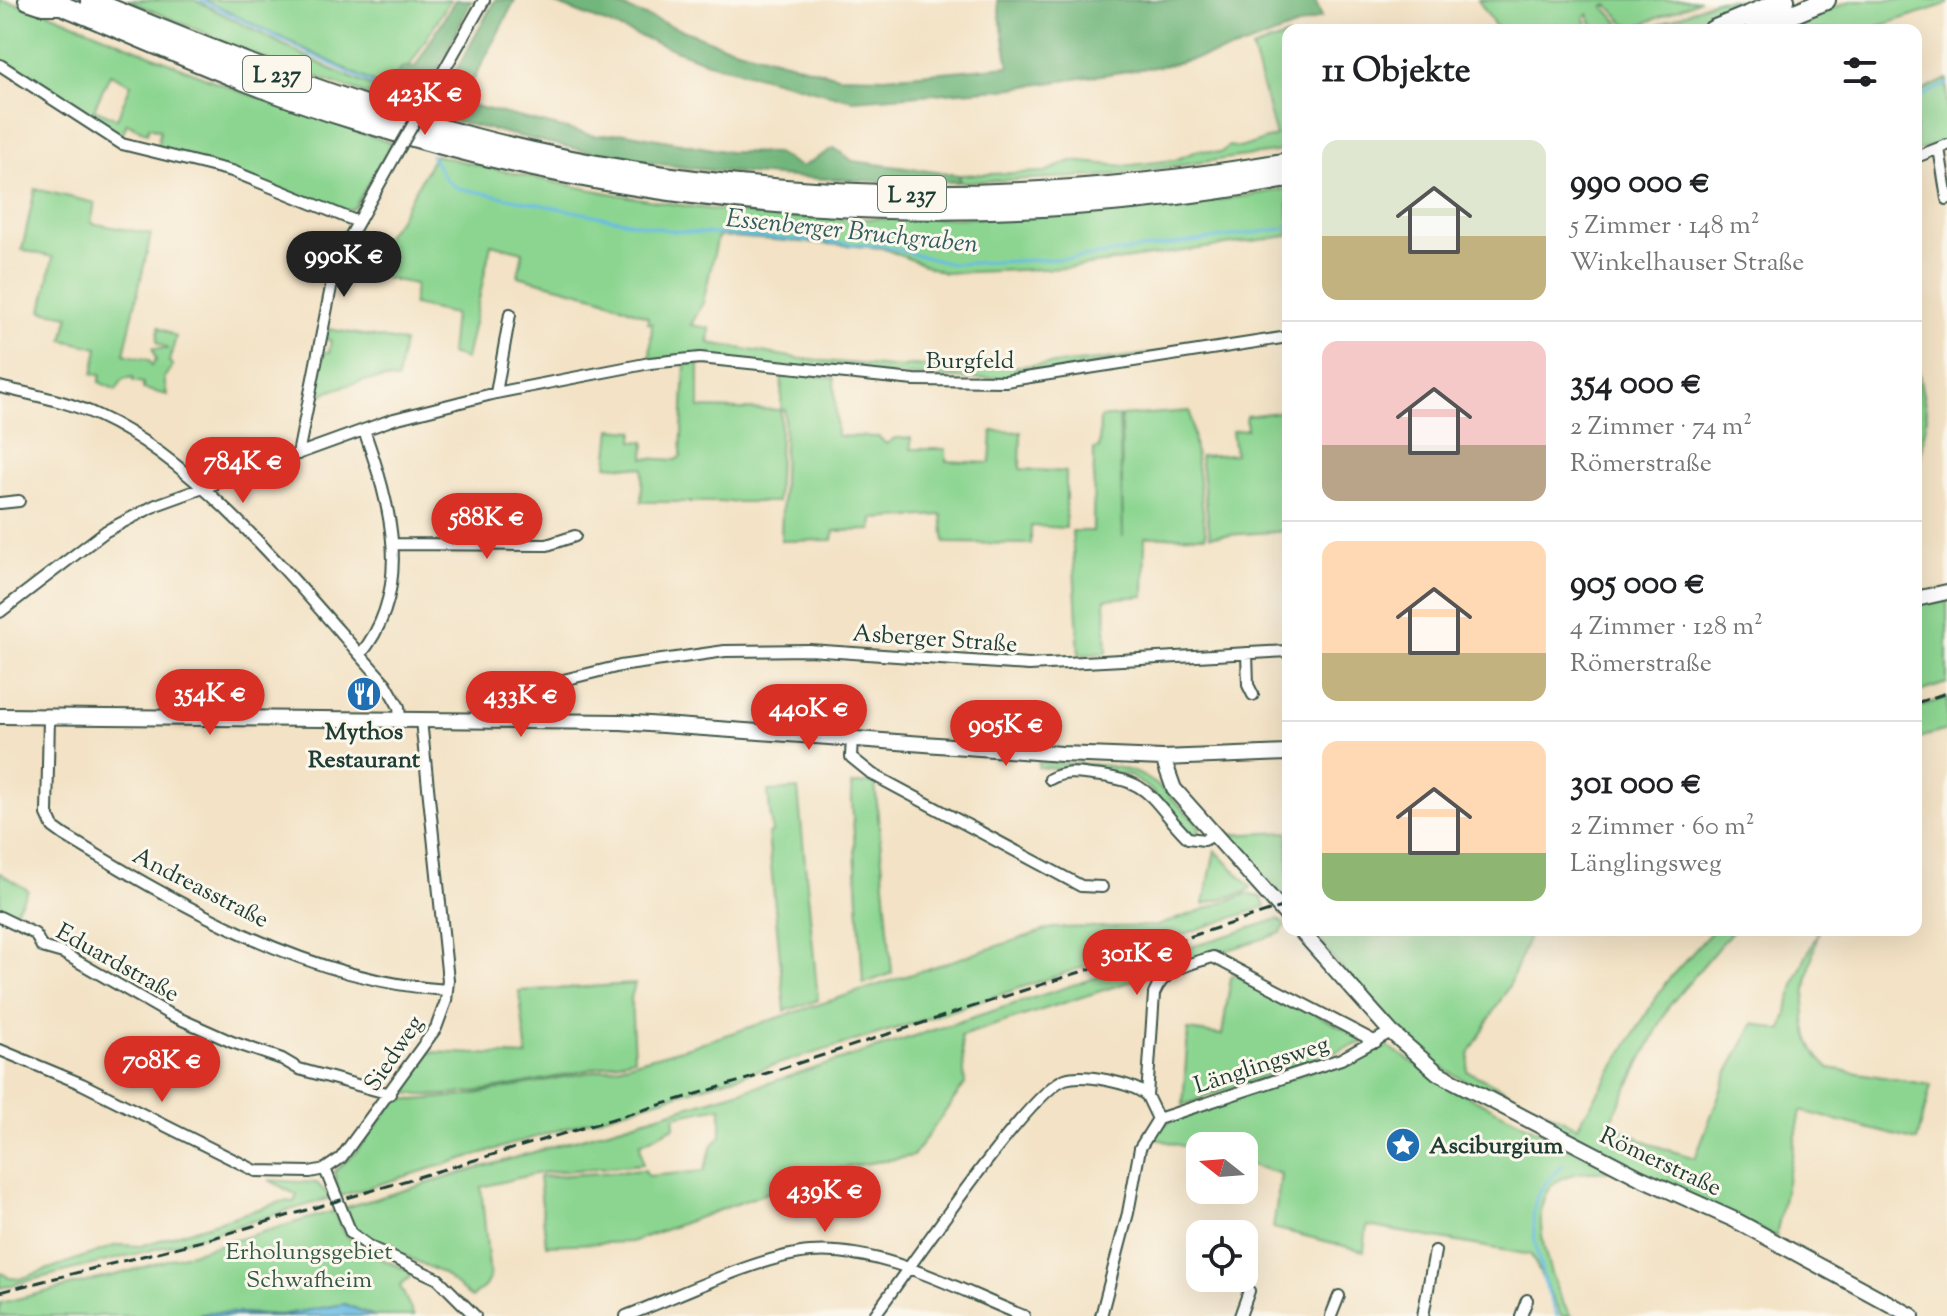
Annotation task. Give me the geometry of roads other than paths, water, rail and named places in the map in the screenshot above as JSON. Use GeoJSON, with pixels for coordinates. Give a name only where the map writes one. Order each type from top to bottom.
{"type":"FeatureCollection","features":[{"type":"Feature","properties":{"kind":"highway"},"geometry":{"type":"LineString","coordinates":[[28,0],[43,5],[55,3]]}},
{"type":"Feature","properties":{"kind":"highway","name":"L 237"},"geometry":{"type":"LineString","coordinates":[[90,0],[298,82],[467,136],[538,153],[679,177],[813,191],[947,195],[1104,187],[1282,163]]}},
{"type":"Feature","properties":{"kind":"highway"},"geometry":{"type":"LineString","coordinates":[[114,0],[148,16],[163,30]]}},
{"type":"Feature","properties":{"kind":"highway"},"geometry":{"type":"LineString","coordinates":[[1727,24],[1785,0]]}},
{"type":"Feature","properties":{"kind":"highway"},"geometry":{"type":"LineString","coordinates":[[1768,24],[1826,0]]}},
{"type":"Feature","properties":{"kind":"highway","name":"L 237"},"geometry":{"type":"LineString","coordinates":[[55,3],[201,65],[350,119],[506,161],[672,192],[814,207],[957,211],[1123,202],[1282,179]]}},
{"type":"Feature","properties":{"kind":"street"},"geometry":{"type":"LineString","coordinates":[[298,454],[331,279],[358,222],[484,0]]}},
{"type":"Feature","properties":{"kind":"street"},"geometry":{"type":"LineString","coordinates":[[0,65],[122,144],[232,171],[358,222]]}},
{"type":"Feature","properties":{"kind":"street"},"geometry":{"type":"LineString","coordinates":[[1922,155],[1943,146],[1947,199]]}},
{"type":"Feature","properties":{"kind":"street"},"geometry":{"type":"LineString","coordinates":[[496,393],[510,314]]}},
{"type":"Feature","properties":{"kind":"street","name":"Burgfeld"},"geometry":{"type":"LineString","coordinates":[[0,612],[106,531],[156,505],[364,430],[496,393],[650,363],[700,358],[851,375],[987,382],[1028,379],[1282,338]]}},
{"type":"Feature","properties":{"kind":"street"},"geometry":{"type":"LineString","coordinates":[[0,387],[68,404],[101,417],[157,452],[204,488],[360,655],[392,693],[399,707],[400,719]]}},
{"type":"Feature","properties":{"kind":"street"},"geometry":{"type":"LineString","coordinates":[[360,655],[371,641],[388,607],[393,544],[384,489],[364,430]]}},
{"type":"Feature","properties":{"kind":"street"},"geometry":{"type":"LineString","coordinates":[[0,503],[19,501]]}},
{"type":"Feature","properties":{"kind":"street"},"geometry":{"type":"LineString","coordinates":[[393,544],[547,545],[575,536]]}},
{"type":"Feature","properties":{"kind":"street"},"geometry":{"type":"LineString","coordinates":[[1922,598],[1947,592]]}},
{"type":"Feature","properties":{"kind":"street","name":"Asberger Straße"},"geometry":{"type":"LineString","coordinates":[[521,720],[525,699],[533,689],[620,666],[761,649],[1029,665],[1282,651]]}},
{"type":"Feature","properties":{"kind":"street"},"geometry":{"type":"LineString","coordinates":[[1247,653],[1248,685],[1253,695]]}},
{"type":"Feature","properties":{"kind":"street"},"geometry":{"type":"LineString","coordinates":[[0,716],[621,722],[1163,758],[1282,753]]}},
{"type":"Feature","properties":{"kind":"street","name":"Andreasstraße"},"geometry":{"type":"LineString","coordinates":[[49,717],[47,814],[53,827],[64,835],[180,904],[262,942],[352,972],[447,990]]}},
{"type":"Feature","properties":{"kind":"street","name":"Siedweg"},"geometry":{"type":"LineString","coordinates":[[325,1169],[349,1151],[436,1028],[447,990],[421,720]]}},
{"type":"Feature","properties":{"kind":"street"},"geometry":{"type":"LineString","coordinates":[[852,737],[851,757],[872,774],[1081,886],[1102,887]]}},
{"type":"Feature","properties":{"kind":"street"},"geometry":{"type":"LineString","coordinates":[[1163,758],[1174,789],[1282,910]]}},
{"type":"Feature","properties":{"kind":"street"},"geometry":{"type":"LineString","coordinates":[[1050,779],[1063,772],[1123,777],[1148,791],[1188,838],[1204,840],[1216,834]]}},
{"type":"Feature","properties":{"kind":"street","name":"Eduardstraße"},"geometry":{"type":"LineString","coordinates":[[5,920],[35,934],[42,947],[63,953],[169,1014],[299,1069],[390,1094]]}},
{"type":"Feature","properties":{"kind":"street","name":"Römerstraße"},"geometry":{"type":"LineString","coordinates":[[1305,936],[1419,1059],[1459,1084],[1639,1177],[1735,1220],[1912,1316]]}},
{"type":"Feature","properties":{"kind":"street","name":"Länglingsweg"},"geometry":{"type":"LineString","coordinates":[[1376,1042],[1213,957],[1170,972],[1159,982],[1154,994],[1147,1096],[1158,1119],[1341,1059],[1376,1042],[1391,1032]]}},
{"type":"Feature","properties":{"kind":"street"},"geometry":{"type":"LineString","coordinates":[[0,1050],[69,1078],[256,1171],[298,1173],[325,1169],[351,1233],[370,1247],[438,1279],[475,1316]]}},
{"type":"Feature","properties":{"kind":"street"},"geometry":{"type":"LineString","coordinates":[[874,1316],[1022,1117],[1055,1085],[1074,1078],[1129,1084],[1147,1096]]}},
{"type":"Feature","properties":{"kind":"street"},"geometry":{"type":"LineString","coordinates":[[1101,1316],[1128,1213],[1140,1148],[1158,1119]]}},
{"type":"Feature","properties":{"kind":"street"},"geometry":{"type":"LineString","coordinates":[[1423,1316],[1435,1251]]}},
{"type":"Feature","properties":{"kind":"street"},"geometry":{"type":"LineString","coordinates":[[626,1316],[793,1254],[847,1252],[908,1270],[994,1310],[1024,1316]]}},
{"type":"Feature","properties":{"kind":"street"},"geometry":{"type":"LineString","coordinates":[[1240,1316],[1249,1292]]}},
{"type":"Feature","properties":{"kind":"street"},"geometry":{"type":"LineString","coordinates":[[1331,1316],[1339,1296]]}},
{"type":"Feature","properties":{"kind":"street"},"geometry":{"type":"LineString","coordinates":[[1521,1316],[1527,1300]]}},
{"type":"Feature","properties":{"kind":"water"},"geometry":{"type":"Polygon","coordinates":[[[344,1304],[374,1316],[195,1316],[211,1312],[281,1315],[344,1304]]]}},
{"type":"Feature","properties":{"kind":"waterway","name":"Essenberger Bruchgraben"},"geometry":{"type":"LineString","coordinates":[[201,0],[378,87],[392,101]]}},
{"type":"Feature","properties":{"kind":"waterway","name":"Essenberger Bruchgraben"},"geometry":{"type":"LineString","coordinates":[[1922,96],[1947,84]]}},
{"type":"Feature","properties":{"kind":"waterway","name":"Essenberger Bruchgraben"},"geometry":{"type":"LineString","coordinates":[[431,155],[446,180],[458,188],[673,231],[882,246],[951,264],[1076,258],[1282,229]]}},
{"type":"Feature","properties":{"kind":"waterway"},"geometry":{"type":"LineString","coordinates":[[1557,1316],[1542,1273],[1533,1222],[1538,1195],[1562,1165]]}},
{"type":"Feature","properties":{"kind":"railway"},"geometry":{"type":"LineString","coordinates":[[1922,701],[1947,693]]}},
{"type":"Feature","properties":{"kind":"railway"},"geometry":{"type":"LineString","coordinates":[[0,1292],[206,1240],[774,1071],[1282,907]]}},
{"type":"Feature","properties":{"kind":"place","name":"Mythos Restaurant"},"geometry":{"type":"Point","coordinates":[364,694]}},
{"type":"Feature","properties":{"kind":"place","name":"Asciburgium"},"geometry":{"type":"Point","coordinates":[1403,1145]}},
{"type":"Feature","properties":{"kind":"park label","name":"Erholungsgebiet Schwafheim"},"geometry":{"type":"Point","coordinates":[309,1265]}}]}
